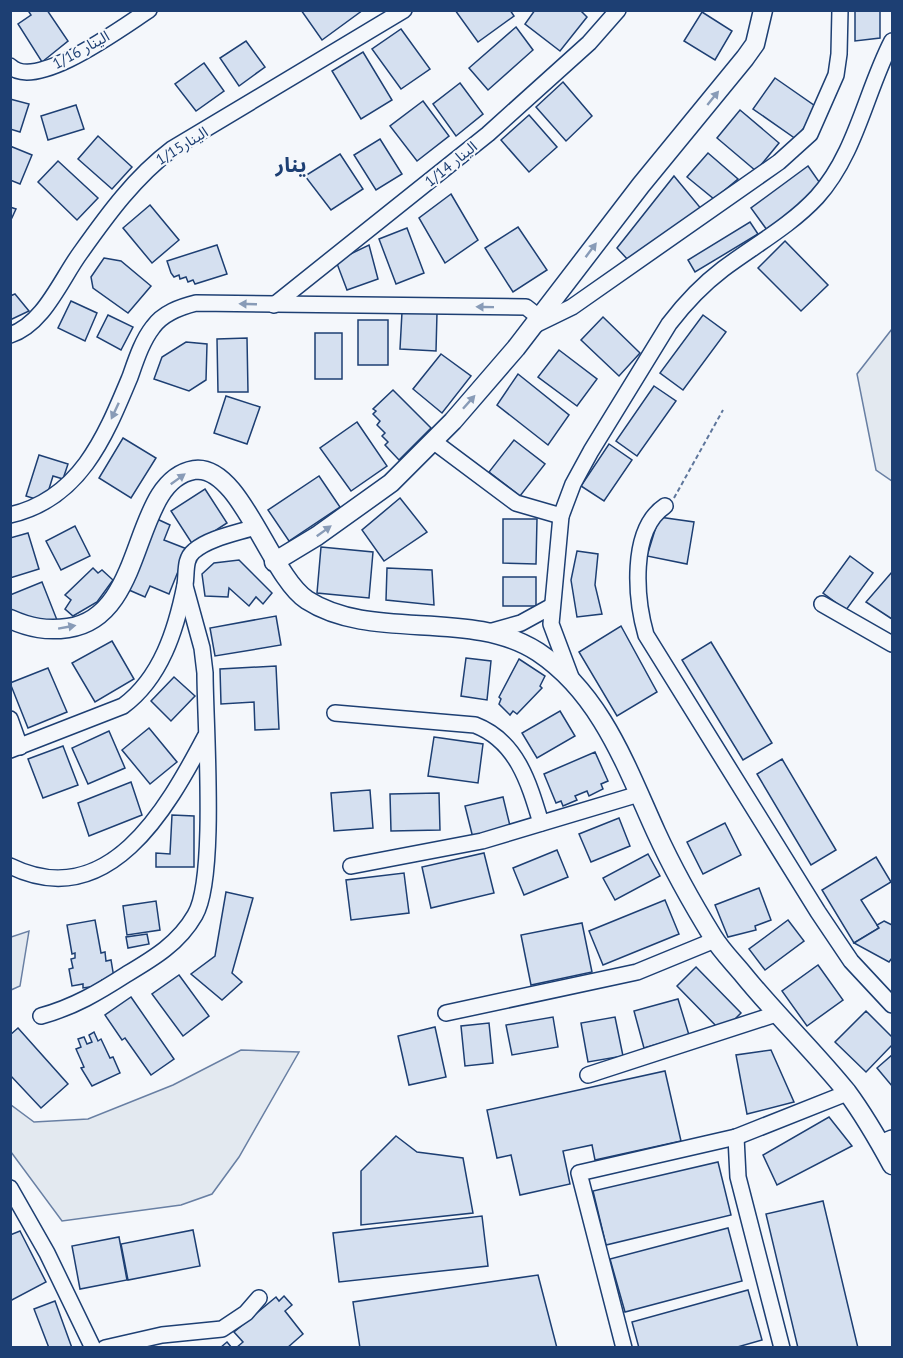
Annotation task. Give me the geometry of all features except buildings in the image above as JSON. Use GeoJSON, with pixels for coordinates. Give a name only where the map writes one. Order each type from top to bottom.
{"type":"FeatureCollection","features":[{"type":"Feature","properties":{"kind":"main road"},"geometry":{"type":"LineString","coordinates":[[274,562],[317,536],[391,483],[433,441],[537,322],[641,184],[745,58],[754,44],[763,10]]}},
{"type":"Feature","properties":{"kind":"main road"},"geometry":{"type":"LineString","coordinates":[[10,619],[24,626],[53,630],[75,627],[98,615],[123,584],[148,519],[160,497],[181,475],[193,470],[204,470],[221,478],[240,500],[274,562],[305,598],[322,608],[392,622],[489,632],[537,651],[572,680],[604,722],[622,752],[658,836],[715,940],[886,1141],[892,1165]]}},
{"type":"Feature","properties":{"kind":"street","name":"الينار 1/16"},"geometry":{"type":"LineString","coordinates":[[10,66],[29,73],[51,68],[76,56],[149,10]]}},
{"type":"Feature","properties":{"kind":"street","name":"الينار1/15"},"geometry":{"type":"LineString","coordinates":[[10,335],[30,323],[44,309],[80,252],[132,184],[152,165],[172,149],[404,10]]}},
{"type":"Feature","properties":{"kind":"street","name":"الينار 1/14"},"geometry":{"type":"LineString","coordinates":[[274,305],[488,134],[589,44],[618,10]]}},
{"type":"Feature","properties":{"kind":"street"},"geometry":{"type":"LineString","coordinates":[[10,515],[38,508],[57,496],[77,477],[116,410],[153,326],[170,311],[196,303],[526,307],[537,322],[572,307],[779,162],[810,134],[836,75],[840,10]]}},
{"type":"Feature","properties":{"kind":"street"},"geometry":{"type":"LineString","coordinates":[[572,680],[552,624],[552,606],[561,516],[573,484],[669,324],[685,304],[723,269],[799,214],[828,183],[848,149],[892,42]]}},
{"type":"Feature","properties":{"kind":"street"},"geometry":{"type":"LineString","coordinates":[[433,441],[516,503],[561,516]]}},
{"type":"Feature","properties":{"kind":"street"},"geometry":{"type":"LineString","coordinates":[[665,506],[656,513],[649,524],[639,563],[637,585],[646,635],[818,912],[851,961],[892,1005]]}},
{"type":"Feature","properties":{"kind":"street"},"geometry":{"type":"LineString","coordinates":[[10,719],[15,749],[123,706],[137,695],[163,660],[185,586],[188,558],[200,547],[255,527]]}},
{"type":"Feature","properties":{"kind":"street"},"geometry":{"type":"LineString","coordinates":[[41,1016],[88,999],[163,953],[197,913],[203,890],[207,841],[206,736],[202,648],[185,586]]}},
{"type":"Feature","properties":{"kind":"street"},"geometry":{"type":"LineString","coordinates":[[822,604],[892,644]]}},
{"type":"Feature","properties":{"kind":"street"},"geometry":{"type":"LineString","coordinates":[[489,632],[521,622],[552,606]]}},
{"type":"Feature","properties":{"kind":"street"},"geometry":{"type":"LineString","coordinates":[[335,712],[475,725],[492,731],[513,752],[541,823]]}},
{"type":"Feature","properties":{"kind":"street"},"geometry":{"type":"LineString","coordinates":[[10,866],[30,875],[52,878],[80,875],[108,865],[128,850],[164,807],[184,778],[206,736]]}},
{"type":"Feature","properties":{"kind":"street"},"geometry":{"type":"LineString","coordinates":[[351,866],[482,841],[639,794]]}},
{"type":"Feature","properties":{"kind":"street"},"geometry":{"type":"LineString","coordinates":[[446,1013],[637,972],[715,940]]}},
{"type":"Feature","properties":{"kind":"street"},"geometry":{"type":"LineString","coordinates":[[588,1076],[776,1014]]}},
{"type":"Feature","properties":{"kind":"street"},"geometry":{"type":"LineString","coordinates":[[624,1347],[579,1173],[736,1137],[847,1093]]}},
{"type":"Feature","properties":{"kind":"street"},"geometry":{"type":"LineString","coordinates":[[736,1137],[738,1177],[782,1347]]}},
{"type":"Feature","properties":{"kind":"street"},"geometry":{"type":"LineString","coordinates":[[10,1188],[47,1252],[93,1347]]}},
{"type":"Feature","properties":{"kind":"street"},"geometry":{"type":"LineString","coordinates":[[105,1347],[162,1335],[222,1329],[246,1313],[259,1298]]}},
{"type":"Feature","properties":{"kind":"path"},"geometry":{"type":"LineString","coordinates":[[665,506],[685,483],[723,410]]}},
{"type":"Feature","properties":{"kind":"shaded area"},"geometry":{"type":"Polygon","coordinates":[[[892,329],[892,481],[876,470],[857,374],[892,329]]]}},
{"type":"Feature","properties":{"kind":"shaded area"},"geometry":{"type":"Polygon","coordinates":[[[29,931],[20,986],[11,990],[11,937],[29,931]]]}},
{"type":"Feature","properties":{"kind":"shaded area"},"geometry":{"type":"Polygon","coordinates":[[[241,1050],[299,1052],[239,1157],[212,1194],[181,1205],[62,1221],[11,1152],[11,1105],[34,1122],[88,1119],[173,1085],[241,1050]]]}},
{"type":"Feature","properties":{"kind":"district","name":"ينار"},"geometry":{"type":"Point","coordinates":[291,165]}}]}
